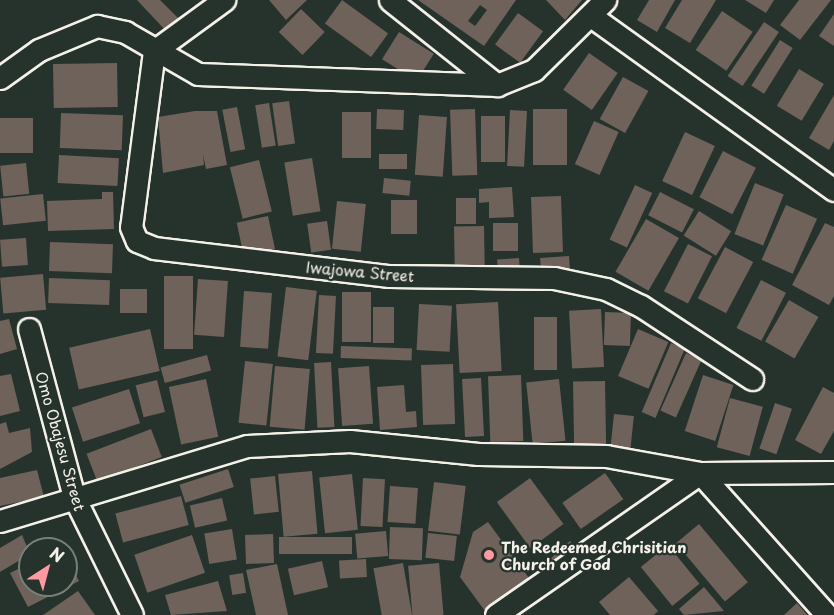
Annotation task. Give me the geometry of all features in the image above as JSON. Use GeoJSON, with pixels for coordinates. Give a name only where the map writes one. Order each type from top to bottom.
{"type":"FeatureCollection","features":[{"type":"Feature","properties":{"kind":"street"},"geometry":{"type":"LineString","coordinates":[[154,51],[224,0]]}},
{"type":"Feature","properties":{"kind":"street"},"geometry":{"type":"LineString","coordinates":[[390,0],[497,85]]}},
{"type":"Feature","properties":{"kind":"street"},"geometry":{"type":"LineString","coordinates":[[2,71],[39,50],[97,26],[125,32],[154,51],[198,74],[497,85],[534,70],[605,0]]}},
{"type":"Feature","properties":{"kind":"street"},"geometry":{"type":"LineString","coordinates":[[591,16],[834,190]]}},
{"type":"Feature","properties":{"kind":"street","name":"Iwajowa Street"},"geometry":{"type":"LineString","coordinates":[[154,51],[131,227],[137,241],[154,248],[389,276],[565,280],[606,289],[640,306],[752,379]]}},
{"type":"Feature","properties":{"kind":"street","name":"Omo Obajesu Street"},"geometry":{"type":"LineString","coordinates":[[29,329],[74,498],[132,615]]}},
{"type":"Feature","properties":{"kind":"street"},"geometry":{"type":"LineString","coordinates":[[0,521],[204,455],[304,440],[478,454],[606,456],[700,473],[834,472]]}},
{"type":"Feature","properties":{"kind":"street"},"geometry":{"type":"LineString","coordinates":[[496,615],[700,473]]}},
{"type":"Feature","properties":{"kind":"street"},"geometry":{"type":"LineString","coordinates":[[700,473],[827,615]]}},
{"type":"Feature","properties":{"kind":"building"},"geometry":{"type":"Polygon","coordinates":[[[137,0],[160,0],[180,20],[167,32],[137,0]]]}},
{"type":"Feature","properties":{"kind":"building"},"geometry":{"type":"Polygon","coordinates":[[[269,0],[307,0],[286,20],[269,0]]]}},
{"type":"Feature","properties":{"kind":"building"},"geometry":{"type":"Polygon","coordinates":[[[342,0],[388,34],[371,57],[325,23],[342,0]]]}},
{"type":"Feature","properties":{"kind":"building"},"geometry":{"type":"Polygon","coordinates":[[[418,0],[516,0],[484,46],[418,0]],[[480,5],[468,21],[475,26],[487,10],[480,5]]]}},
{"type":"Feature","properties":{"kind":"building"},"geometry":{"type":"Polygon","coordinates":[[[546,0],[582,0],[565,20],[546,0]]]}},
{"type":"Feature","properties":{"kind":"building"},"geometry":{"type":"Polygon","coordinates":[[[649,0],[675,0],[657,32],[637,20],[649,0]]]}},
{"type":"Feature","properties":{"kind":"building"},"geometry":{"type":"Polygon","coordinates":[[[682,0],[716,0],[690,43],[665,28],[682,0]]]}},
{"type":"Feature","properties":{"kind":"building"},"geometry":{"type":"Polygon","coordinates":[[[745,0],[774,0],[766,13],[745,0]]]}},
{"type":"Feature","properties":{"kind":"building"},"geometry":{"type":"Polygon","coordinates":[[[799,0],[831,0],[800,40],[780,25],[799,0]]]}},
{"type":"Feature","properties":{"kind":"building"},"geometry":{"type":"Polygon","coordinates":[[[301,9],[325,32],[303,55],[279,32],[301,9]]]}},
{"type":"Feature","properties":{"kind":"building"},"geometry":{"type":"Polygon","coordinates":[[[722,11],[753,32],[726,71],[696,50],[722,11]]]}},
{"type":"Feature","properties":{"kind":"building"},"geometry":{"type":"Polygon","coordinates":[[[518,13],[543,31],[520,63],[495,45],[518,13]]]}},
{"type":"Feature","properties":{"kind":"building"},"geometry":{"type":"Polygon","coordinates":[[[834,14],[834,46],[819,36],[834,14]]]}},
{"type":"Feature","properties":{"kind":"building"},"geometry":{"type":"Polygon","coordinates":[[[764,22],[779,32],[743,86],[728,76],[764,22]]]}},
{"type":"Feature","properties":{"kind":"building"},"geometry":{"type":"Polygon","coordinates":[[[399,32],[434,54],[417,81],[382,59],[399,32]]]}},
{"type":"Feature","properties":{"kind":"building"},"geometry":{"type":"Polygon","coordinates":[[[780,40],[793,48],[764,94],[751,86],[780,40]]]}},
{"type":"Feature","properties":{"kind":"building"},"geometry":{"type":"Polygon","coordinates":[[[589,53],[618,73],[592,110],[563,90],[589,53]]]}},
{"type":"Feature","properties":{"kind":"building"},"geometry":{"type":"Polygon","coordinates":[[[117,63],[118,107],[54,108],[53,64],[117,63]]]}},
{"type":"Feature","properties":{"kind":"building"},"geometry":{"type":"Polygon","coordinates":[[[799,69],[824,84],[802,121],[777,106],[799,69]]]}},
{"type":"Feature","properties":{"kind":"building"},"geometry":{"type":"Polygon","coordinates":[[[623,77],[648,91],[625,133],[600,119],[623,77]]]}},
{"type":"Feature","properties":{"kind":"building"},"geometry":{"type":"Polygon","coordinates":[[[834,95],[834,141],[829,150],[809,138],[834,95]]]}},
{"type":"Feature","properties":{"kind":"building"},"geometry":{"type":"Polygon","coordinates":[[[289,101],[295,144],[278,146],[272,103],[289,101]]]}},
{"type":"Feature","properties":{"kind":"building"},"geometry":{"type":"Polygon","coordinates":[[[269,103],[276,145],[262,148],[255,105],[269,103]]]}},
{"type":"Feature","properties":{"kind":"building"},"geometry":{"type":"Polygon","coordinates":[[[237,107],[245,149],[230,152],[222,110],[237,107]]]}},
{"type":"Feature","properties":{"kind":"building"},"geometry":{"type":"Polygon","coordinates":[[[377,109],[404,110],[403,130],[376,129],[377,109]]]}},
{"type":"Feature","properties":{"kind":"building"},"geometry":{"type":"Polygon","coordinates":[[[475,109],[477,175],[452,176],[450,110],[475,109]]]}},
{"type":"Feature","properties":{"kind":"building"},"geometry":{"type":"Polygon","coordinates":[[[533,109],[567,109],[567,165],[533,165],[533,109]]]}},
{"type":"Feature","properties":{"kind":"building"},"geometry":{"type":"Polygon","coordinates":[[[510,110],[527,111],[524,167],[507,166],[510,110]]]}},
{"type":"Feature","properties":{"kind":"building"},"geometry":{"type":"Polygon","coordinates":[[[195,111],[217,111],[227,165],[206,169],[203,155],[204,165],[163,173],[158,117],[195,111]]]}},
{"type":"Feature","properties":{"kind":"building"},"geometry":{"type":"Polygon","coordinates":[[[342,112],[371,112],[371,158],[342,158],[342,112]]]}},
{"type":"Feature","properties":{"kind":"building"},"geometry":{"type":"Polygon","coordinates":[[[61,113],[123,115],[122,150],[60,148],[61,113]]]}},
{"type":"Feature","properties":{"kind":"building"},"geometry":{"type":"Polygon","coordinates":[[[419,115],[447,117],[443,177],[415,175],[419,115]]]}},
{"type":"Feature","properties":{"kind":"building"},"geometry":{"type":"Polygon","coordinates":[[[481,116],[505,116],[505,162],[481,162],[481,116]]]}},
{"type":"Feature","properties":{"kind":"building"},"geometry":{"type":"Polygon","coordinates":[[[0,118],[33,118],[33,153],[0,153],[0,118]]]}},
{"type":"Feature","properties":{"kind":"building"},"geometry":{"type":"Polygon","coordinates":[[[594,121],[619,132],[600,175],[575,164],[594,121]]]}},
{"type":"Feature","properties":{"kind":"building"},"geometry":{"type":"Polygon","coordinates":[[[685,132],[715,146],[692,195],[662,181],[685,132]]]}},
{"type":"Feature","properties":{"kind":"building"},"geometry":{"type":"Polygon","coordinates":[[[723,151],[756,168],[732,214],[699,197],[723,151]]]}},
{"type":"Feature","properties":{"kind":"building"},"geometry":{"type":"Polygon","coordinates":[[[379,154],[407,154],[407,169],[379,169],[379,154]]]}},
{"type":"Feature","properties":{"kind":"building"},"geometry":{"type":"Polygon","coordinates":[[[59,155],[119,158],[117,186],[58,183],[59,155]]]}},
{"type":"Feature","properties":{"kind":"building"},"geometry":{"type":"Polygon","coordinates":[[[312,158],[320,211],[293,216],[284,162],[312,158]]]}},
{"type":"Feature","properties":{"kind":"building"},"geometry":{"type":"Polygon","coordinates":[[[259,160],[272,211],[243,219],[230,167],[259,160]]]}},
{"type":"Feature","properties":{"kind":"building"},"geometry":{"type":"Polygon","coordinates":[[[26,163],[29,194],[3,197],[0,166],[26,163]]]}},
{"type":"Feature","properties":{"kind":"building"},"geometry":{"type":"Polygon","coordinates":[[[384,178],[411,181],[409,196],[382,193],[384,178]]]}},
{"type":"Feature","properties":{"kind":"building"},"geometry":{"type":"Polygon","coordinates":[[[755,183],[784,195],[763,246],[734,234],[755,183]]]}},
{"type":"Feature","properties":{"kind":"building"},"geometry":{"type":"Polygon","coordinates":[[[635,185],[652,193],[627,247],[610,239],[635,185]]]}},
{"type":"Feature","properties":{"kind":"building"},"geometry":{"type":"Polygon","coordinates":[[[512,187],[514,217],[489,218],[489,202],[479,203],[479,189],[512,187]]]}},
{"type":"Feature","properties":{"kind":"building"},"geometry":{"type":"Polygon","coordinates":[[[102,192],[113,192],[114,229],[48,231],[47,201],[102,199],[102,192]]]}},
{"type":"Feature","properties":{"kind":"building"},"geometry":{"type":"Polygon","coordinates":[[[660,192],[694,209],[682,232],[648,215],[660,192]]]}},
{"type":"Feature","properties":{"kind":"building"},"geometry":{"type":"Polygon","coordinates":[[[43,194],[46,221],[3,225],[0,198],[43,194]]]}},
{"type":"Feature","properties":{"kind":"building"},"geometry":{"type":"Polygon","coordinates":[[[561,196],[563,252],[533,253],[531,197],[561,196]]]}},
{"type":"Feature","properties":{"kind":"building"},"geometry":{"type":"Polygon","coordinates":[[[456,198],[476,198],[476,224],[456,224],[456,198]]]}},
{"type":"Feature","properties":{"kind":"building"},"geometry":{"type":"Polygon","coordinates":[[[391,200],[417,200],[417,234],[391,234],[391,200]]]}},
{"type":"Feature","properties":{"kind":"building"},"geometry":{"type":"Polygon","coordinates":[[[337,201],[366,204],[361,252],[332,249],[337,201]]]}},
{"type":"Feature","properties":{"kind":"building"},"geometry":{"type":"Polygon","coordinates":[[[786,205],[817,219],[793,274],[762,260],[786,205]]]}},
{"type":"Feature","properties":{"kind":"building"},"geometry":{"type":"Polygon","coordinates":[[[699,211],[731,231],[716,256],[684,236],[699,211]]]}},
{"type":"Feature","properties":{"kind":"building"},"geometry":{"type":"Polygon","coordinates":[[[268,216],[275,249],[244,256],[237,223],[268,216]]]}},
{"type":"Feature","properties":{"kind":"building"},"geometry":{"type":"Polygon","coordinates":[[[646,219],[679,238],[648,291],[616,272],[646,219]]]}},
{"type":"Feature","properties":{"kind":"building"},"geometry":{"type":"Polygon","coordinates":[[[327,221],[331,250],[311,253],[307,224],[327,221]]]}},
{"type":"Feature","properties":{"kind":"building"},"geometry":{"type":"Polygon","coordinates":[[[493,223],[518,223],[518,251],[493,251],[493,223]]]}},
{"type":"Feature","properties":{"kind":"building"},"geometry":{"type":"Polygon","coordinates":[[[825,223],[834,227],[834,296],[829,305],[792,285],[825,223]]]}},
{"type":"Feature","properties":{"kind":"building"},"geometry":{"type":"Polygon","coordinates":[[[484,226],[485,266],[455,267],[454,227],[484,226]]]}},
{"type":"Feature","properties":{"kind":"building"},"geometry":{"type":"Polygon","coordinates":[[[26,238],[28,265],[2,267],[0,240],[26,238]]]}},
{"type":"Feature","properties":{"kind":"building"},"geometry":{"type":"Polygon","coordinates":[[[50,242],[113,244],[112,273],[49,271],[50,242]]]}},
{"type":"Feature","properties":{"kind":"building"},"geometry":{"type":"Polygon","coordinates":[[[688,244],[712,256],[688,303],[664,291],[688,244]]]}},
{"type":"Feature","properties":{"kind":"building"},"geometry":{"type":"Polygon","coordinates":[[[725,247],[753,262],[726,313],[698,298],[725,247]]]}},
{"type":"Feature","properties":{"kind":"building"},"geometry":{"type":"Polygon","coordinates":[[[569,256],[570,271],[541,273],[540,258],[569,256]]]}},
{"type":"Feature","properties":{"kind":"building"},"geometry":{"type":"Polygon","coordinates":[[[519,258],[520,273],[498,274],[497,260],[519,258]]]}},
{"type":"Feature","properties":{"kind":"building"},"geometry":{"type":"Polygon","coordinates":[[[43,274],[46,310],[3,314],[0,278],[43,274]]]}},
{"type":"Feature","properties":{"kind":"building"},"geometry":{"type":"Polygon","coordinates":[[[164,276],[193,276],[193,349],[164,349],[164,276]]]}},
{"type":"Feature","properties":{"kind":"building"},"geometry":{"type":"Polygon","coordinates":[[[49,278],[110,280],[109,305],[48,303],[49,278]]]}},
{"type":"Feature","properties":{"kind":"building"},"geometry":{"type":"Polygon","coordinates":[[[198,279],[228,281],[224,337],[194,335],[198,279]]]}},
{"type":"Feature","properties":{"kind":"building"},"geometry":{"type":"Polygon","coordinates":[[[761,280],[786,293],[761,341],[736,328],[761,280]]]}},
{"type":"Feature","properties":{"kind":"building"},"geometry":{"type":"Polygon","coordinates":[[[286,287],[317,291],[308,360],[277,356],[286,287]]]}},
{"type":"Feature","properties":{"kind":"building"},"geometry":{"type":"Polygon","coordinates":[[[120,289],[147,289],[147,313],[120,313],[120,289]]]}},
{"type":"Feature","properties":{"kind":"building"},"geometry":{"type":"Polygon","coordinates":[[[244,291],[272,293],[268,349],[240,347],[244,291]]]}},
{"type":"Feature","properties":{"kind":"building"},"geometry":{"type":"Polygon","coordinates":[[[342,292],[371,292],[371,342],[342,342],[342,292]]]}},
{"type":"Feature","properties":{"kind":"building"},"geometry":{"type":"Polygon","coordinates":[[[319,295],[336,296],[333,354],[316,353],[319,295]]]}},
{"type":"Feature","properties":{"kind":"building"},"geometry":{"type":"Polygon","coordinates":[[[789,300],[818,317],[794,359],[765,342],[789,300]]]}},
{"type":"Feature","properties":{"kind":"building"},"geometry":{"type":"Polygon","coordinates":[[[498,302],[502,371],[460,373],[456,304],[498,302]]]}},
{"type":"Feature","properties":{"kind":"building"},"geometry":{"type":"Polygon","coordinates":[[[419,304],[452,306],[450,352],[417,350],[419,304]]]}},
{"type":"Feature","properties":{"kind":"building"},"geometry":{"type":"Polygon","coordinates":[[[373,307],[394,307],[394,343],[373,343],[373,307]]]}},
{"type":"Feature","properties":{"kind":"building"},"geometry":{"type":"Polygon","coordinates":[[[601,309],[604,367],[572,369],[569,311],[601,309]]]}},
{"type":"Feature","properties":{"kind":"building"},"geometry":{"type":"Polygon","coordinates":[[[605,312],[631,313],[630,346],[604,345],[605,312]]]}},
{"type":"Feature","properties":{"kind":"building"},"geometry":{"type":"Polygon","coordinates":[[[534,317],[557,317],[557,370],[534,370],[534,317]]]}},
{"type":"Feature","properties":{"kind":"building"},"geometry":{"type":"Polygon","coordinates":[[[9,319],[17,349],[0,354],[0,321],[9,319]]]}},
{"type":"Feature","properties":{"kind":"building"},"geometry":{"type":"Polygon","coordinates":[[[150,329],[160,371],[79,390],[69,348],[150,329]]]}},
{"type":"Feature","properties":{"kind":"building"},"geometry":{"type":"Polygon","coordinates":[[[638,329],[668,342],[648,389],[618,376],[638,329]]]}},
{"type":"Feature","properties":{"kind":"building"},"geometry":{"type":"Polygon","coordinates":[[[671,343],[685,349],[656,418],[642,412],[671,343]]]}},
{"type":"Feature","properties":{"kind":"building"},"geometry":{"type":"Polygon","coordinates":[[[341,346],[412,348],[412,360],[341,358],[341,346]]]}},
{"type":"Feature","properties":{"kind":"building"},"geometry":{"type":"Polygon","coordinates":[[[686,353],[702,360],[676,417],[660,411],[686,353]]]}},
{"type":"Feature","properties":{"kind":"building"},"geometry":{"type":"Polygon","coordinates":[[[207,355],[211,370],[165,383],[161,367],[207,355]]]}},
{"type":"Feature","properties":{"kind":"building"},"geometry":{"type":"Polygon","coordinates":[[[245,361],[273,364],[266,426],[239,423],[245,361]]]}},
{"type":"Feature","properties":{"kind":"building"},"geometry":{"type":"Polygon","coordinates":[[[331,362],[334,427],[317,428],[314,363],[331,362]]]}},
{"type":"Feature","properties":{"kind":"building"},"geometry":{"type":"Polygon","coordinates":[[[453,364],[455,424],[423,425],[421,365],[453,364]]]}},
{"type":"Feature","properties":{"kind":"building"},"geometry":{"type":"Polygon","coordinates":[[[275,366],[310,369],[305,430],[270,427],[275,366]]]}},
{"type":"Feature","properties":{"kind":"building"},"geometry":{"type":"Polygon","coordinates":[[[369,366],[373,424],[342,426],[338,368],[369,366]]]}},
{"type":"Feature","properties":{"kind":"building"},"geometry":{"type":"Polygon","coordinates":[[[11,374],[20,411],[0,416],[0,376],[11,374]]]}},
{"type":"Feature","properties":{"kind":"building"},"geometry":{"type":"Polygon","coordinates":[[[521,375],[523,441],[490,442],[488,376],[521,375]]]}},
{"type":"Feature","properties":{"kind":"building"},"geometry":{"type":"Polygon","coordinates":[[[703,375],[733,385],[715,441],[685,431],[703,375]]]}},
{"type":"Feature","properties":{"kind":"building"},"geometry":{"type":"Polygon","coordinates":[[[481,378],[484,436],[465,437],[462,379],[481,378]]]}},
{"type":"Feature","properties":{"kind":"building"},"geometry":{"type":"Polygon","coordinates":[[[206,379],[218,437],[181,445],[169,387],[206,379]]]}},
{"type":"Feature","properties":{"kind":"building"},"geometry":{"type":"Polygon","coordinates":[[[559,379],[565,441],[533,444],[526,382],[559,379]]]}},
{"type":"Feature","properties":{"kind":"building"},"geometry":{"type":"Polygon","coordinates":[[[157,380],[165,412],[144,417],[136,385],[157,380]]]}},
{"type":"Feature","properties":{"kind":"building"},"geometry":{"type":"Polygon","coordinates":[[[605,381],[606,445],[574,446],[573,382],[605,381]]]}},
{"type":"Feature","properties":{"kind":"building"},"geometry":{"type":"Polygon","coordinates":[[[404,385],[406,412],[416,411],[417,427],[380,430],[377,387],[404,385]]]}},
{"type":"Feature","properties":{"kind":"building"},"geometry":{"type":"Polygon","coordinates":[[[823,387],[834,393],[834,431],[821,454],[795,440],[823,387]]]}},
{"type":"Feature","properties":{"kind":"building"},"geometry":{"type":"Polygon","coordinates":[[[129,389],[140,423],[83,442],[72,408],[129,389]]]}},
{"type":"Feature","properties":{"kind":"building"},"geometry":{"type":"Polygon","coordinates":[[[730,398],[763,407],[750,456],[717,447],[730,398]]]}},
{"type":"Feature","properties":{"kind":"building"},"geometry":{"type":"Polygon","coordinates":[[[775,403],[792,409],[776,454],[759,448],[775,403]]]}},
{"type":"Feature","properties":{"kind":"building"},"geometry":{"type":"Polygon","coordinates":[[[614,414],[634,416],[630,452],[610,450],[614,414]]]}},
{"type":"Feature","properties":{"kind":"building"},"geometry":{"type":"Polygon","coordinates":[[[6,422],[9,433],[30,428],[32,452],[0,469],[0,424],[6,422]]]}},
{"type":"Feature","properties":{"kind":"building"},"geometry":{"type":"Polygon","coordinates":[[[151,429],[162,457],[97,482],[87,454],[151,429]]]}},
{"type":"Feature","properties":{"kind":"building"},"geometry":{"type":"Polygon","coordinates":[[[228,469],[234,487],[185,503],[179,485],[228,469]]]}},
{"type":"Feature","properties":{"kind":"building"},"geometry":{"type":"Polygon","coordinates":[[[37,470],[44,497],[0,506],[0,478],[37,470]]]}},
{"type":"Feature","properties":{"kind":"building"},"geometry":{"type":"Polygon","coordinates":[[[312,471],[317,534],[284,537],[278,474],[312,471]]]}},
{"type":"Feature","properties":{"kind":"building"},"geometry":{"type":"Polygon","coordinates":[[[605,473],[623,499],[581,529],[562,503],[605,473]]]}},
{"type":"Feature","properties":{"kind":"building"},"geometry":{"type":"Polygon","coordinates":[[[352,474],[358,530],[325,533],[319,477],[352,474]]]}},
{"type":"Feature","properties":{"kind":"building"},"geometry":{"type":"Polygon","coordinates":[[[275,476],[279,512],[254,514],[250,479],[275,476]]]}},
{"type":"Feature","properties":{"kind":"building"},"geometry":{"type":"Polygon","coordinates":[[[363,478],[385,479],[382,527],[360,526],[363,478]]]}},
{"type":"Feature","properties":{"kind":"building"},"geometry":{"type":"Polygon","coordinates":[[[530,478],[564,524],[530,548],[497,502],[530,478]]]}},
{"type":"Feature","properties":{"kind":"building"},"geometry":{"type":"Polygon","coordinates":[[[434,482],[466,486],[460,535],[428,531],[434,482]]]}},
{"type":"Feature","properties":{"kind":"building"},"geometry":{"type":"Polygon","coordinates":[[[390,486],[418,488],[415,524],[387,522],[390,486]]]}},
{"type":"Feature","properties":{"kind":"building"},"geometry":{"type":"Polygon","coordinates":[[[181,496],[189,525],[123,543],[115,514],[181,496]]]}},
{"type":"Feature","properties":{"kind":"building"},"geometry":{"type":"Polygon","coordinates":[[[222,498],[227,520],[195,528],[190,505],[222,498]]]}},
{"type":"Feature","properties":{"kind":"building","name":"The Redeemed Chrisitian Church of God"},"geometry":{"type":"Polygon","coordinates":[[[488,522],[529,578],[485,611],[460,577],[473,532],[488,522]]]}},
{"type":"Feature","properties":{"kind":"building"},"geometry":{"type":"Polygon","coordinates":[[[699,524],[748,582],[725,602],[676,543],[699,524]]]}},
{"type":"Feature","properties":{"kind":"building"},"geometry":{"type":"Polygon","coordinates":[[[390,527],[423,528],[422,560],[389,559],[390,527]]]}},
{"type":"Feature","properties":{"kind":"building"},"geometry":{"type":"Polygon","coordinates":[[[232,529],[237,560],[209,564],[204,533],[232,529]]]}},
{"type":"Feature","properties":{"kind":"building"},"geometry":{"type":"Polygon","coordinates":[[[386,531],[388,556],[357,559],[355,534],[386,531]]]}},
{"type":"Feature","properties":{"kind":"building"},"geometry":{"type":"Polygon","coordinates":[[[428,533],[457,536],[454,561],[425,558],[428,533]]]}},
{"type":"Feature","properties":{"kind":"building"},"geometry":{"type":"Polygon","coordinates":[[[273,534],[274,563],[246,564],[245,535],[273,534]]]}},
{"type":"Feature","properties":{"kind":"building"},"geometry":{"type":"Polygon","coordinates":[[[192,535],[205,573],[147,593],[134,555],[192,535]]]}},
{"type":"Feature","properties":{"kind":"building"},"geometry":{"type":"Polygon","coordinates":[[[18,537],[18,561],[0,572],[0,548],[18,537]]]}},
{"type":"Feature","properties":{"kind":"building"},"geometry":{"type":"Polygon","coordinates":[[[279,537],[352,537],[352,554],[279,554],[279,537]]]}},
{"type":"Feature","properties":{"kind":"building"},"geometry":{"type":"Polygon","coordinates":[[[570,541],[578,550],[553,573],[545,564],[570,541]]]}},
{"type":"Feature","properties":{"kind":"building"},"geometry":{"type":"Polygon","coordinates":[[[668,545],[699,584],[672,606],[641,567],[668,545]]]}},
{"type":"Feature","properties":{"kind":"building"},"geometry":{"type":"Polygon","coordinates":[[[366,559],[367,577],[340,578],[339,560],[366,559]]]}},
{"type":"Feature","properties":{"kind":"building"},"geometry":{"type":"Polygon","coordinates":[[[322,561],[328,587],[294,595],[288,569],[322,561]]]}},
{"type":"Feature","properties":{"kind":"building"},"geometry":{"type":"Polygon","coordinates":[[[403,563],[412,615],[382,615],[373,568],[403,563]]]}},
{"type":"Feature","properties":{"kind":"building"},"geometry":{"type":"Polygon","coordinates":[[[439,563],[444,615],[412,615],[408,566],[439,563]]]}},
{"type":"Feature","properties":{"kind":"building"},"geometry":{"type":"Polygon","coordinates":[[[277,564],[288,615],[256,615],[246,570],[277,564]]]}},
{"type":"Feature","properties":{"kind":"building"},"geometry":{"type":"Polygon","coordinates":[[[18,569],[18,588],[10,573],[18,569]]]}},
{"type":"Feature","properties":{"kind":"building"},"geometry":{"type":"Polygon","coordinates":[[[243,573],[246,593],[232,595],[229,575],[243,573]]]}},
{"type":"Feature","properties":{"kind":"building"},"geometry":{"type":"Polygon","coordinates":[[[629,577],[658,611],[654,615],[610,615],[599,602],[629,577]]]}},
{"type":"Feature","properties":{"kind":"building"},"geometry":{"type":"Polygon","coordinates":[[[218,581],[227,611],[171,615],[165,595],[218,581]]]}},
{"type":"Feature","properties":{"kind":"building"},"geometry":{"type":"Polygon","coordinates":[[[704,587],[724,611],[684,615],[679,609],[704,587]]]}},
{"type":"Feature","properties":{"kind":"building"},"geometry":{"type":"Polygon","coordinates":[[[78,591],[95,615],[43,615],[69,597],[78,597],[78,591]]]}},
{"type":"Feature","properties":{"kind":"building"},"geometry":{"type":"Polygon","coordinates":[[[23,597],[48,597],[28,607],[23,597]]]}},
{"type":"Feature","properties":{"kind":"building"},"geometry":{"type":"Polygon","coordinates":[[[797,603],[807,615],[784,615],[797,603]]]}},
{"type":"Feature","properties":{"kind":"place","name":"The Redeemed Chrisitian Church of God"},"geometry":{"type":"Point","coordinates":[489,555]}}]}
